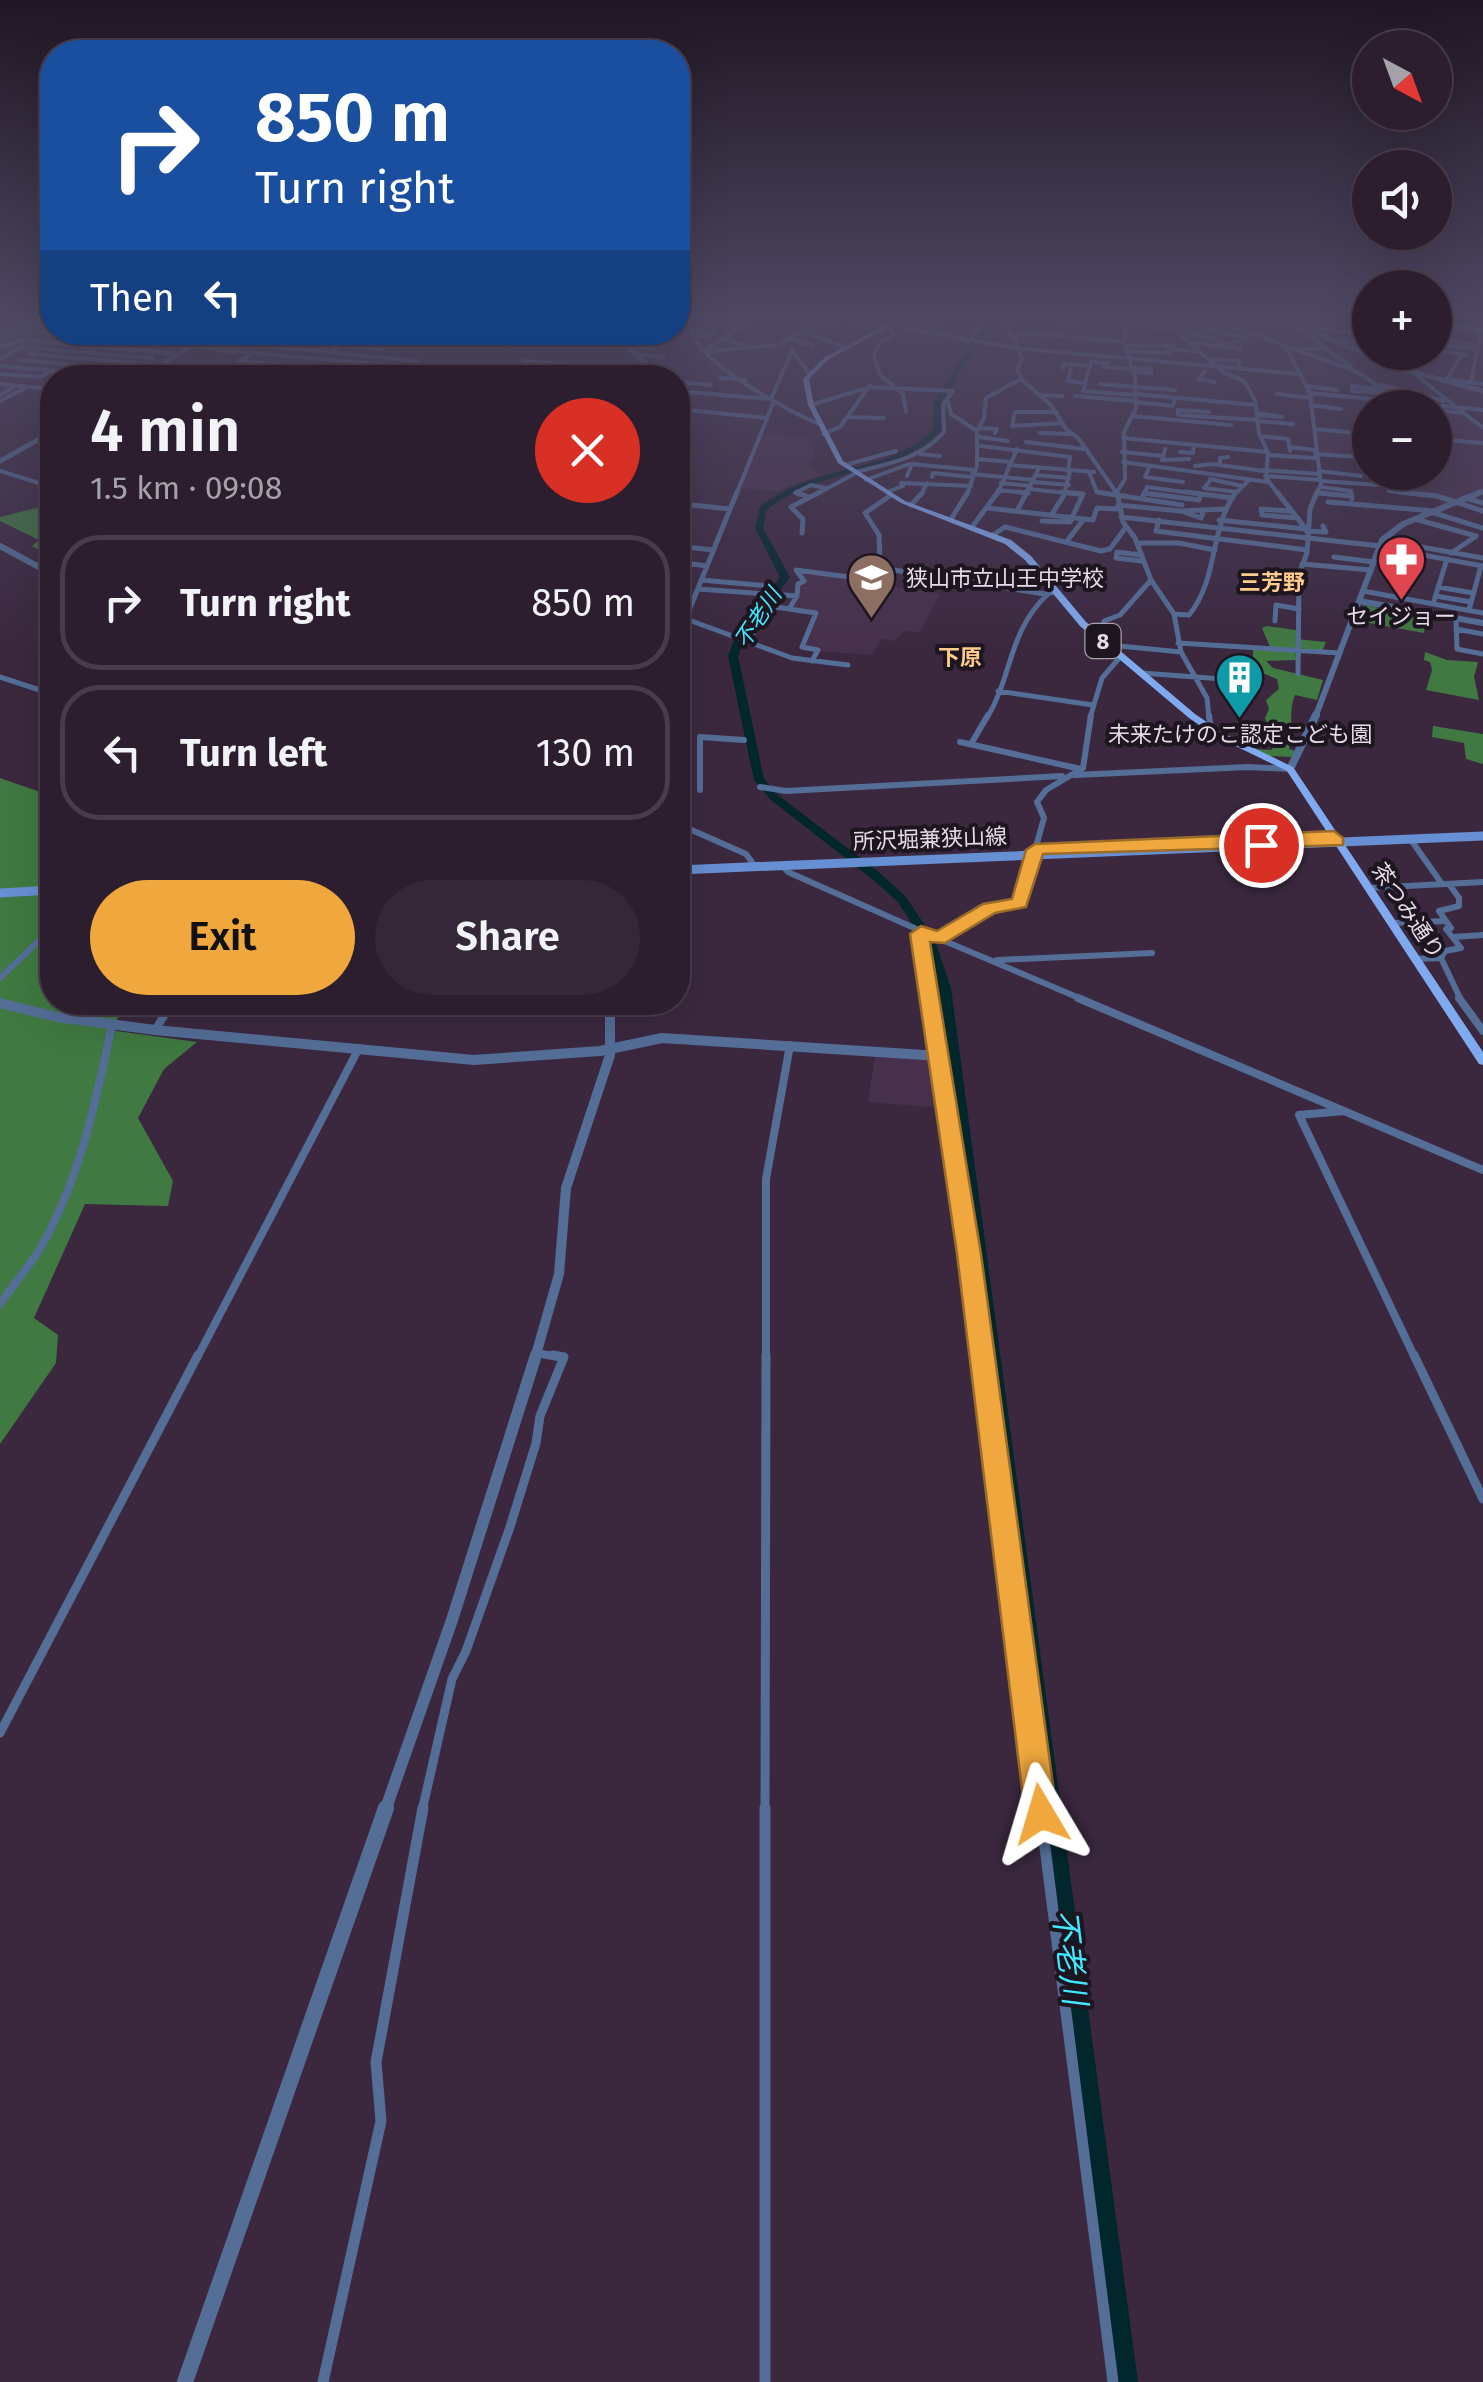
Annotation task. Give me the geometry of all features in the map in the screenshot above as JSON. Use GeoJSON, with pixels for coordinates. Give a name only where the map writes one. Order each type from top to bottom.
{"type":"FeatureCollection","features":[{"type":"Feature","properties":{"kind":"main road","name":"8"},"geometry":{"type":"LineString","coordinates":[[821,428],[852,470],[866,480],[911,505],[994,535],[1022,552],[1052,593],[1211,730],[1290,769]]}},
{"type":"Feature","properties":{"kind":"main road","name":"茶つみ通り"},"geometry":{"type":"LineString","coordinates":[[1290,769],[1483,1061]]}},
{"type":"Feature","properties":{"kind":"main road","name":"所沢堀兼狭山線"},"geometry":{"type":"LineString","coordinates":[[1335,839],[1410,840],[1483,834]]}},
{"type":"Feature","properties":{"kind":"main road","name":"所沢堀兼狭山線"},"geometry":{"type":"LineString","coordinates":[[690,867],[1483,834]]}},
{"type":"Feature","properties":{"kind":"main road","name":"所沢堀兼狭山線"},"geometry":{"type":"LineString","coordinates":[[690,866],[845,860]]}},
{"type":"Feature","properties":{"kind":"main road"},"geometry":{"type":"LineString","coordinates":[[0,896],[40,891]]}},
{"type":"Feature","properties":{"kind":"main road"},"geometry":{"type":"LineString","coordinates":[[0,896],[40,898]]}},
{"type":"Feature","properties":{"kind":"street"},"geometry":{"type":"LineString","coordinates":[[690,608],[762,428]]}},
{"type":"Feature","properties":{"kind":"street"},"geometry":{"type":"LineString","coordinates":[[824,434],[839,428]]}},
{"type":"Feature","properties":{"kind":"street"},"geometry":{"type":"LineString","coordinates":[[907,476],[916,455],[934,445],[944,428]]}},
{"type":"Feature","properties":{"kind":"street"},"geometry":{"type":"LineString","coordinates":[[973,428],[1008,441]]}},
{"type":"Feature","properties":{"kind":"street"},"geometry":{"type":"LineString","coordinates":[[951,519],[972,492],[980,428]]}},
{"type":"Feature","properties":{"kind":"street"},"geometry":{"type":"LineString","coordinates":[[1068,428],[1117,492],[1121,517],[1138,543],[1150,580],[1174,614],[1178,643],[1207,698],[1211,730]]}},
{"type":"Feature","properties":{"kind":"street"},"geometry":{"type":"LineString","coordinates":[[1117,492],[1124,484],[1122,452],[1127,428]]}},
{"type":"Feature","properties":{"kind":"street"},"geometry":{"type":"LineString","coordinates":[[1259,428],[1268,453],[1265,475],[1306,530]]}},
{"type":"Feature","properties":{"kind":"street"},"geometry":{"type":"LineString","coordinates":[[979,432],[997,429],[995,433]]}},
{"type":"Feature","properties":{"kind":"street"},"geometry":{"type":"LineString","coordinates":[[1298,674],[1302,564],[1310,509],[1320,481],[1315,430],[1352,433]]}},
{"type":"Feature","properties":{"kind":"street"},"geometry":{"type":"LineString","coordinates":[[1004,448],[1013,432]]}},
{"type":"Feature","properties":{"kind":"street"},"geometry":{"type":"LineString","coordinates":[[1040,433],[1073,434]]}},
{"type":"Feature","properties":{"kind":"street"},"geometry":{"type":"LineString","coordinates":[[1260,436],[1288,438],[1289,449],[1315,454]]}},
{"type":"Feature","properties":{"kind":"street"},"geometry":{"type":"LineString","coordinates":[[1123,438],[1268,453],[1352,457]]}},
{"type":"Feature","properties":{"kind":"street"},"geometry":{"type":"LineString","coordinates":[[0,462],[40,439]]}},
{"type":"Feature","properties":{"kind":"street"},"geometry":{"type":"LineString","coordinates":[[1452,440],[1483,443]]}},
{"type":"Feature","properties":{"kind":"street"},"geometry":{"type":"LineString","coordinates":[[1026,442],[1084,449]]}},
{"type":"Feature","properties":{"kind":"street"},"geometry":{"type":"LineString","coordinates":[[1180,452],[1194,454],[1194,444]]}},
{"type":"Feature","properties":{"kind":"street"},"geometry":{"type":"LineString","coordinates":[[980,446],[1070,457],[1068,485],[1052,514]]}},
{"type":"Feature","properties":{"kind":"street"},"geometry":{"type":"LineString","coordinates":[[1206,446],[1205,451],[1213,452]]}},
{"type":"Feature","properties":{"kind":"street"},"geometry":{"type":"LineString","coordinates":[[972,527],[998,490],[1017,449]]}},
{"type":"Feature","properties":{"kind":"street"},"geometry":{"type":"LineString","coordinates":[[802,534],[804,520],[791,507],[852,470],[896,451]]}},
{"type":"Feature","properties":{"kind":"street"},"geometry":{"type":"LineString","coordinates":[[1122,452],[1188,459]]}},
{"type":"Feature","properties":{"kind":"street"},"geometry":{"type":"LineString","coordinates":[[1025,466],[1032,453]]}},
{"type":"Feature","properties":{"kind":"street"},"geometry":{"type":"LineString","coordinates":[[852,470],[916,455],[940,456]]}},
{"type":"Feature","properties":{"kind":"street"},"geometry":{"type":"LineString","coordinates":[[1047,469],[1054,455]]}},
{"type":"Feature","properties":{"kind":"street"},"geometry":{"type":"LineString","coordinates":[[1164,470],[1166,455]]}},
{"type":"Feature","properties":{"kind":"street"},"geometry":{"type":"LineString","coordinates":[[1220,464],[1220,458],[1228,457]]}},
{"type":"Feature","properties":{"kind":"street"},"geometry":{"type":"LineString","coordinates":[[978,459],[1104,473]]}},
{"type":"Feature","properties":{"kind":"street"},"geometry":{"type":"LineString","coordinates":[[1123,462],[1183,482]]}},
{"type":"Feature","properties":{"kind":"street"},"geometry":{"type":"LineString","coordinates":[[866,480],[912,464],[1032,484],[1068,485],[1083,494],[1070,522],[1042,521]]}},
{"type":"Feature","properties":{"kind":"street"},"geometry":{"type":"LineString","coordinates":[[1211,464],[1204,488],[1235,495]]}},
{"type":"Feature","properties":{"kind":"street"},"geometry":{"type":"LineString","coordinates":[[1194,466],[1220,464],[1265,475],[1352,484]]}},
{"type":"Feature","properties":{"kind":"street"},"geometry":{"type":"LineString","coordinates":[[987,508],[1015,512],[1038,468]]}},
{"type":"Feature","properties":{"kind":"street"},"geometry":{"type":"LineString","coordinates":[[1124,472],[1164,470],[1249,480],[1265,475]]}},
{"type":"Feature","properties":{"kind":"street"},"geometry":{"type":"LineString","coordinates":[[0,472],[40,484]]}},
{"type":"Feature","properties":{"kind":"street"},"geometry":{"type":"LineString","coordinates":[[1089,472],[1098,492],[1144,494]]}},
{"type":"Feature","properties":{"kind":"street"},"geometry":{"type":"LineString","coordinates":[[932,477],[933,473],[972,474]]}},
{"type":"Feature","properties":{"kind":"street"},"geometry":{"type":"LineString","coordinates":[[1180,491],[1186,473]]}},
{"type":"Feature","properties":{"kind":"street"},"geometry":{"type":"LineString","coordinates":[[1210,477],[1242,486]]}},
{"type":"Feature","properties":{"kind":"street"},"geometry":{"type":"LineString","coordinates":[[1320,481],[1352,477]]}},
{"type":"Feature","properties":{"kind":"street"},"geometry":{"type":"LineString","coordinates":[[1174,614],[1188,615],[1196,608],[1214,568],[1218,520],[1249,480]]}},
{"type":"Feature","properties":{"kind":"street"},"geometry":{"type":"LineString","coordinates":[[1320,481],[1352,498]]}},
{"type":"Feature","properties":{"kind":"street"},"geometry":{"type":"LineString","coordinates":[[789,609],[797,596],[798,584],[804,580],[796,570],[857,578],[875,567],[884,550],[874,518],[865,513],[903,486],[901,483],[971,486]]}},
{"type":"Feature","properties":{"kind":"street"},"geometry":{"type":"LineString","coordinates":[[911,505],[928,488],[927,484]]}},
{"type":"Feature","properties":{"kind":"street"},"geometry":{"type":"LineString","coordinates":[[998,490],[1032,484],[1068,485]]}},
{"type":"Feature","properties":{"kind":"street"},"geometry":{"type":"LineString","coordinates":[[808,497],[796,492],[811,485],[825,488]]}},
{"type":"Feature","properties":{"kind":"street"},"geometry":{"type":"LineString","coordinates":[[1224,509],[1204,510],[1201,518],[1182,505],[1141,499],[1147,487],[1235,495]]}},
{"type":"Feature","properties":{"kind":"street"},"geometry":{"type":"LineString","coordinates":[[1389,490],[1437,496],[1483,510]]}},
{"type":"Feature","properties":{"kind":"street"},"geometry":{"type":"LineString","coordinates":[[1018,509],[1093,520],[1097,508],[1182,505],[1199,500],[1201,494]]}},
{"type":"Feature","properties":{"kind":"street"},"geometry":{"type":"LineString","coordinates":[[760,788],[786,791],[1248,767],[1290,769],[1308,738],[1380,544],[1394,529],[1415,519],[1466,498],[1481,496]]}},
{"type":"Feature","properties":{"kind":"street"},"geometry":{"type":"LineString","coordinates":[[1328,502],[1432,512],[1483,530],[1451,553]]}},
{"type":"Feature","properties":{"kind":"street"},"geometry":{"type":"LineString","coordinates":[[692,504],[730,509]]}},
{"type":"Feature","properties":{"kind":"street"},"geometry":{"type":"LineString","coordinates":[[1289,511],[1261,509],[1262,516],[1298,518]]}},
{"type":"Feature","properties":{"kind":"street"},"geometry":{"type":"LineString","coordinates":[[1121,517],[1451,553],[1482,563]]}},
{"type":"Feature","properties":{"kind":"street"},"geometry":{"type":"LineString","coordinates":[[1067,541],[1084,519]]}},
{"type":"Feature","properties":{"kind":"street"},"geometry":{"type":"LineString","coordinates":[[1415,519],[1476,536]]}},
{"type":"Feature","properties":{"kind":"street"},"geometry":{"type":"LineString","coordinates":[[1159,520],[1156,530],[1307,550]]}},
{"type":"Feature","properties":{"kind":"street"},"geometry":{"type":"LineString","coordinates":[[1218,520],[1326,532],[1323,526]]}},
{"type":"Feature","properties":{"kind":"street"},"geometry":{"type":"LineString","coordinates":[[1046,535],[1056,523]]}},
{"type":"Feature","properties":{"kind":"street"},"geometry":{"type":"LineString","coordinates":[[994,535],[1005,526],[1105,550],[1126,527]]}},
{"type":"Feature","properties":{"kind":"street"},"geometry":{"type":"LineString","coordinates":[[1138,543],[1179,543],[1215,550]]}},
{"type":"Feature","properties":{"kind":"street"},"geometry":{"type":"LineString","coordinates":[[1380,544],[1447,560],[1482,563]]}},
{"type":"Feature","properties":{"kind":"street"},"geometry":{"type":"LineString","coordinates":[[0,546],[40,568]]}},
{"type":"Feature","properties":{"kind":"street"},"geometry":{"type":"LineString","coordinates":[[690,547],[713,550]]}},
{"type":"Feature","properties":{"kind":"street"},"geometry":{"type":"LineString","coordinates":[[1398,598],[1413,553]]}},
{"type":"Feature","properties":{"kind":"street"},"geometry":{"type":"LineString","coordinates":[[1334,556],[1374,562]]}},
{"type":"Feature","properties":{"kind":"street"},"geometry":{"type":"LineString","coordinates":[[1322,560],[1347,563],[1348,558]]}},
{"type":"Feature","properties":{"kind":"street"},"geometry":{"type":"LineString","coordinates":[[1433,604],[1447,560]]}},
{"type":"Feature","properties":{"kind":"street"},"geometry":{"type":"LineString","coordinates":[[1468,610],[1482,563]]}},
{"type":"Feature","properties":{"kind":"street"},"geometry":{"type":"LineString","coordinates":[[691,564],[707,566]]}},
{"type":"Feature","properties":{"kind":"street"},"geometry":{"type":"LineString","coordinates":[[1302,564],[1371,570]]}},
{"type":"Feature","properties":{"kind":"street"},"geometry":{"type":"LineString","coordinates":[[875,567],[1052,593]]}},
{"type":"Feature","properties":{"kind":"street"},"geometry":{"type":"LineString","coordinates":[[1100,638],[1104,621],[1120,615],[1150,580]]}},
{"type":"Feature","properties":{"kind":"street"},"geometry":{"type":"LineString","coordinates":[[690,585],[769,586]]}},
{"type":"Feature","properties":{"kind":"street"},"geometry":{"type":"LineString","coordinates":[[699,585],[797,596]]}},
{"type":"Feature","properties":{"kind":"street"},"geometry":{"type":"LineString","coordinates":[[1438,587],[1473,593]]}},
{"type":"Feature","properties":{"kind":"street"},"geometry":{"type":"LineString","coordinates":[[1362,591],[1483,613]]}},
{"type":"Feature","properties":{"kind":"street"},"geometry":{"type":"LineString","coordinates":[[971,744],[998,691],[1019,630],[1030,612],[1052,593]]}},
{"type":"Feature","properties":{"kind":"street"},"geometry":{"type":"LineString","coordinates":[[1436,596],[1471,602]]}},
{"type":"Feature","properties":{"kind":"street"},"geometry":{"type":"LineString","coordinates":[[1358,601],[1483,623]]}},
{"type":"Feature","properties":{"kind":"street"},"geometry":{"type":"LineString","coordinates":[[1275,621],[1276,605],[1300,609]]}},
{"type":"Feature","properties":{"kind":"street"},"geometry":{"type":"LineString","coordinates":[[748,639],[776,608],[816,613],[802,647],[818,650],[812,661]]}},
{"type":"Feature","properties":{"kind":"street"},"geometry":{"type":"LineString","coordinates":[[1456,618],[1457,649],[1483,654]]}},
{"type":"Feature","properties":{"kind":"street"},"geometry":{"type":"LineString","coordinates":[[690,620],[748,639],[767,650],[848,666]]}},
{"type":"Feature","properties":{"kind":"street"},"geometry":{"type":"LineString","coordinates":[[1456,629],[1483,634]]}},
{"type":"Feature","properties":{"kind":"street"},"geometry":{"type":"LineString","coordinates":[[1178,643],[1340,654]]}},
{"type":"Feature","properties":{"kind":"street"},"geometry":{"type":"LineString","coordinates":[[1109,646],[1182,652]]}},
{"type":"Feature","properties":{"kind":"street"},"geometry":{"type":"LineString","coordinates":[[938,938],[990,908],[1020,903],[1044,818],[1038,802],[1046,790],[1081,769],[1094,705],[1111,666],[1122,656]]}},
{"type":"Feature","properties":{"kind":"street"},"geometry":{"type":"LineString","coordinates":[[1142,673],[1236,680]]}},
{"type":"Feature","properties":{"kind":"street"},"geometry":{"type":"LineString","coordinates":[[0,677],[40,690]]}},
{"type":"Feature","properties":{"kind":"street"},"geometry":{"type":"LineString","coordinates":[[998,691],[1094,705]]}},
{"type":"Feature","properties":{"kind":"street"},"geometry":{"type":"LineString","coordinates":[[700,790],[700,737],[744,740]]}},
{"type":"Feature","properties":{"kind":"street"},"geometry":{"type":"LineString","coordinates":[[960,742],[1081,769]]}},
{"type":"Feature","properties":{"kind":"street"},"geometry":{"type":"LineString","coordinates":[[690,829],[746,854],[752,862]]}},
{"type":"Feature","properties":{"kind":"street"},"geometry":{"type":"LineString","coordinates":[[1410,840],[1459,898],[1458,906],[1440,912],[1450,928],[1446,929],[1461,948],[1445,950],[1442,958],[1452,987],[1483,1030]]}},
{"type":"Feature","properties":{"kind":"street"},"geometry":{"type":"LineString","coordinates":[[782,865],[788,872],[921,931],[1483,1170]]}},
{"type":"Feature","properties":{"kind":"street"},"geometry":{"type":"LineString","coordinates":[[1369,888],[1483,882]]}},
{"type":"Feature","properties":{"kind":"street"},"geometry":{"type":"LineString","coordinates":[[1392,923],[1446,921]]}},
{"type":"Feature","properties":{"kind":"street"},"geometry":{"type":"LineString","coordinates":[[921,931],[1113,2382]]}},
{"type":"Feature","properties":{"kind":"street"},"geometry":{"type":"LineString","coordinates":[[1452,937],[1483,935]]}},
{"type":"Feature","properties":{"kind":"street"},"geometry":{"type":"LineString","coordinates":[[0,978],[40,940]]}},
{"type":"Feature","properties":{"kind":"street"},"geometry":{"type":"LineString","coordinates":[[991,960],[1152,954]]}},
{"type":"Feature","properties":{"kind":"street"},"geometry":{"type":"LineString","coordinates":[[1416,959],[1442,958]]}},
{"type":"Feature","properties":{"kind":"street"},"geometry":{"type":"LineString","coordinates":[[0,1003],[40,1014]]}},
{"type":"Feature","properties":{"kind":"street"},"geometry":{"type":"LineString","coordinates":[[46,1015],[267,1043],[487,1060],[611,1049],[662,1038],[940,1056]]}},
{"type":"Feature","properties":{"kind":"street"},"geometry":{"type":"LineString","coordinates":[[154,1030],[164,1015]]}},
{"type":"Feature","properties":{"kind":"street"},"geometry":{"type":"LineString","coordinates":[[185,2382],[452,1620],[536,1353],[558,1274],[566,1188],[611,1049],[610,1015]]}},
{"type":"Feature","properties":{"kind":"street"},"geometry":{"type":"LineString","coordinates":[[0,1304],[40,1248],[67,1190],[98,1093],[112,1025]]}},
{"type":"Feature","properties":{"kind":"street"},"geometry":{"type":"LineString","coordinates":[[765,2382],[766,1179],[790,1045]]}},
{"type":"Feature","properties":{"kind":"street"},"geometry":{"type":"LineString","coordinates":[[0,1732],[359,1048]]}},
{"type":"Feature","properties":{"kind":"street"},"geometry":{"type":"LineString","coordinates":[[1345,1111],[1299,1115],[1483,1499]]}},
{"type":"Feature","properties":{"kind":"street"},"geometry":{"type":"LineString","coordinates":[[323,2382],[380,2121],[376,2062],[444,1712],[452,1679],[466,1651],[510,1526],[536,1444],[540,1416],[564,1357],[536,1353]]}},
{"type":"Feature","properties":{"kind":"shaded area"},"geometry":{"type":"Polygon","coordinates":[[[1452,428],[1482,428],[1483,442],[1452,439],[1452,428]]]}},
{"type":"Feature","properties":{"kind":"shaded area"},"geometry":{"type":"Polygon","coordinates":[[[1317,430],[1352,433],[1352,456],[1318,453],[1317,430]]]}},
{"type":"Feature","properties":{"kind":"shaded area"},"geometry":{"type":"Polygon","coordinates":[[[762,433],[810,438],[815,452],[808,465],[819,475],[777,491],[739,488],[762,433]]]}},
{"type":"Feature","properties":{"kind":"shaded area"},"geometry":{"type":"Polygon","coordinates":[[[1452,441],[1483,444],[1483,489],[1442,505],[1434,499],[1416,497],[1416,490],[1452,490],[1452,441]]]}},
{"type":"Feature","properties":{"kind":"shaded area","name":"狭山市立山王中学校"},"geometry":{"type":"Polygon","coordinates":[[[797,572],[856,579],[854,585],[867,587],[871,583],[940,594],[920,632],[903,631],[895,641],[881,639],[872,655],[819,651],[804,646],[818,613],[792,608],[800,596],[800,585],[805,582],[797,572]]]}},
{"type":"Feature","properties":{"kind":"shaded area"},"geometry":{"type":"Polygon","coordinates":[[[875,1056],[936,1059],[943,1108],[868,1102],[875,1056]]]}},
{"type":"Feature","properties":{"kind":"green space"},"geometry":{"type":"Polygon","coordinates":[[[40,507],[40,550],[32,546],[39,540],[0,521],[0,517],[40,507]]]}},
{"type":"Feature","properties":{"kind":"green space"},"geometry":{"type":"Polygon","coordinates":[[[1363,605],[1426,617],[1424,633],[1358,621],[1363,605]]]}},
{"type":"Feature","properties":{"kind":"green space"},"geometry":{"type":"Polygon","coordinates":[[[1262,628],[1296,630],[1296,639],[1326,642],[1322,651],[1295,648],[1296,660],[1266,661],[1273,668],[1323,680],[1317,700],[1295,695],[1289,749],[1295,751],[1292,757],[1267,756],[1251,749],[1272,750],[1275,742],[1265,718],[1269,709],[1266,700],[1279,689],[1277,679],[1255,670],[1234,669],[1232,658],[1253,658],[1253,650],[1270,647],[1262,628]]]}},
{"type":"Feature","properties":{"kind":"green space"},"geometry":{"type":"Polygon","coordinates":[[[1425,652],[1447,660],[1478,662],[1474,677],[1479,700],[1426,690],[1432,670],[1430,662],[1424,660],[1425,652]]]}},
{"type":"Feature","properties":{"kind":"green space"},"geometry":{"type":"Polygon","coordinates":[[[1433,726],[1483,734],[1483,764],[1466,759],[1464,743],[1432,737],[1433,726]]]}},
{"type":"Feature","properties":{"kind":"green space"},"geometry":{"type":"Polygon","coordinates":[[[0,778],[40,792],[40,1015],[120,1015],[109,1030],[197,1042],[164,1069],[138,1118],[173,1181],[168,1206],[85,1204],[34,1318],[58,1335],[56,1363],[0,1444],[0,778]]]}},
{"type":"Feature","properties":{"kind":"waterway","name":"不老川"},"geometry":{"type":"LineString","coordinates":[[920,927],[902,900],[875,875],[775,798],[759,780],[733,656],[739,640],[785,577],[759,528],[763,508],[807,483],[907,453],[925,443],[938,428]]}},
{"type":"Feature","properties":{"kind":"waterway","name":"不老川"},"geometry":{"type":"LineString","coordinates":[[929,940],[944,988],[1125,2382]]}},
{"type":"Feature","properties":{"kind":"place","name":"セイジョー"},"geometry":{"type":"Point","coordinates":[1401,602]}},
{"type":"Feature","properties":{"kind":"place","name":"狭山市立山王中学校"},"geometry":{"type":"Point","coordinates":[871,620]}},
{"type":"Feature","properties":{"kind":"place","name":"未来たけのこ認定こども園"},"geometry":{"type":"Point","coordinates":[1240,720]}},
{"type":"Feature","properties":{"kind":"district","name":"三芳野"},"geometry":{"type":"Point","coordinates":[1272,582]}},
{"type":"Feature","properties":{"kind":"district","name":"下原"},"geometry":{"type":"Point","coordinates":[960,657]}},
{"type":"Feature","properties":{"kind":"route"},"geometry":{"type":"LineString","coordinates":[[1041,1814],[969,1254],[926,959],[919,937],[921,931],[938,938],[990,908],[1020,903],[1035,850],[1334,837],[1337,842],[1261,845]]}}]}
